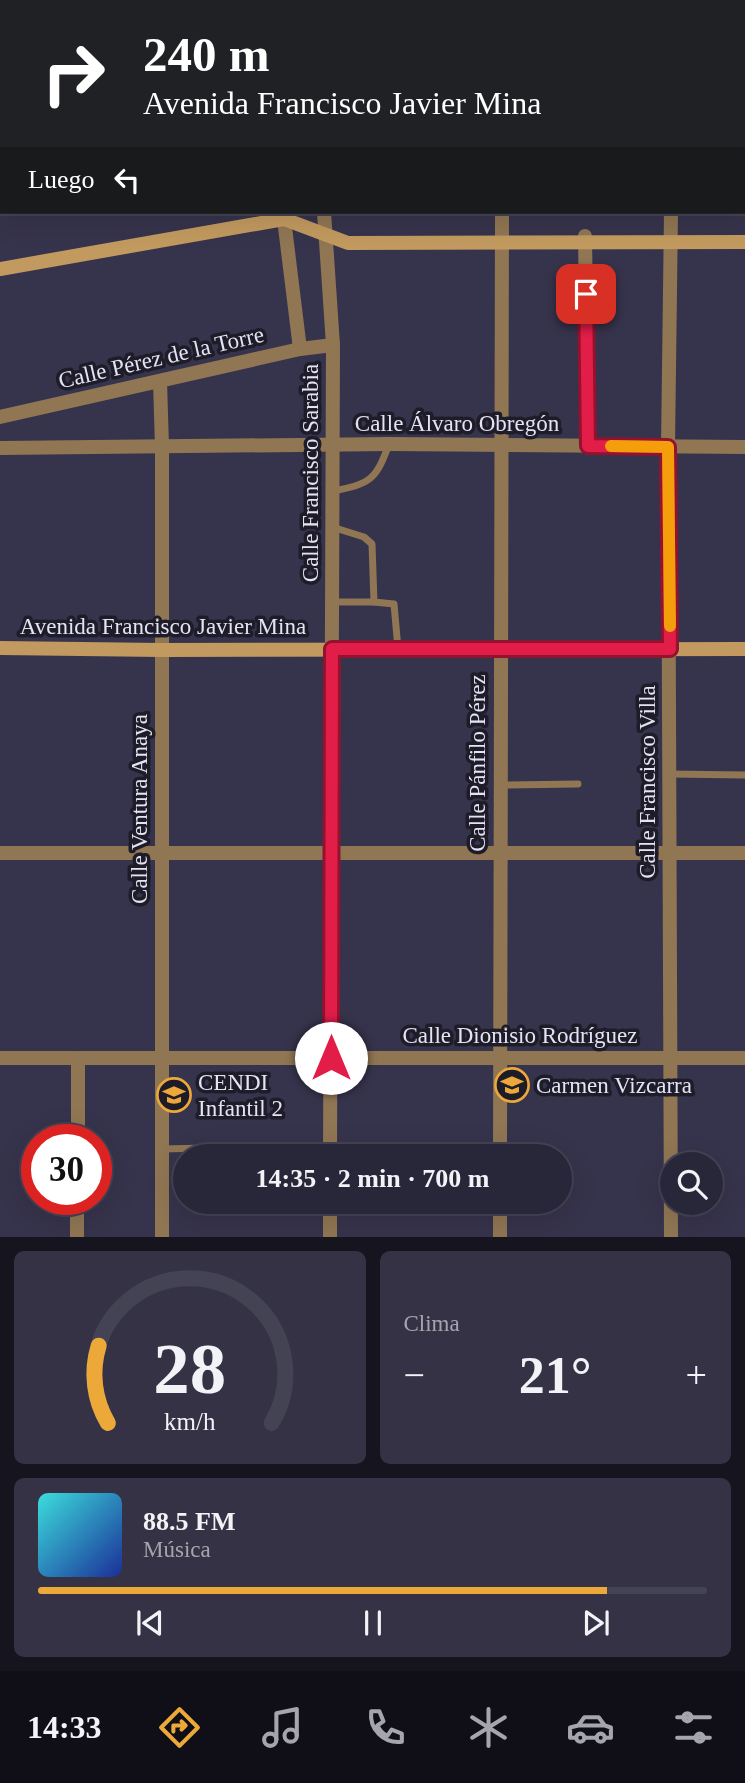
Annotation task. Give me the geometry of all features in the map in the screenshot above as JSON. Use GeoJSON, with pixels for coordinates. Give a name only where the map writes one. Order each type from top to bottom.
{"type":"FeatureCollection","features":[{"type":"Feature","properties":{"kind":"main road"},"geometry":{"type":"LineString","coordinates":[[0,269],[284,219],[348,243],[502,244],[585,239],[671,243],[745,242]]}},
{"type":"Feature","properties":{"kind":"main road","name":"Avenida Francisco Javier Mina"},"geometry":{"type":"LineString","coordinates":[[0,648],[745,649]]}},
{"type":"Feature","properties":{"kind":"street","name":"Calle Francisco Sarabia"},"geometry":{"type":"LineString","coordinates":[[324,214],[333,345],[330,1144]]}},
{"type":"Feature","properties":{"kind":"street","name":"Calle Pánfilo Pérez"},"geometry":{"type":"LineString","coordinates":[[500,1144],[502,214]]}},
{"type":"Feature","properties":{"kind":"street","name":"Calle Francisco Villa"},"geometry":{"type":"LineString","coordinates":[[671,214],[668,447],[671,1237]]}},
{"type":"Feature","properties":{"kind":"street"},"geometry":{"type":"LineString","coordinates":[[284,219],[300,349]]}},
{"type":"Feature","properties":{"kind":"street"},"geometry":{"type":"LineString","coordinates":[[585,239],[588,446]]}},
{"type":"Feature","properties":{"kind":"street","name":"Calle Pérez de la Torre"},"geometry":{"type":"LineString","coordinates":[[0,417],[300,349],[333,345]]}},
{"type":"Feature","properties":{"kind":"street","name":"Calle Ventura Anaya"},"geometry":{"type":"LineString","coordinates":[[160,381],[162,1237]]}},
{"type":"Feature","properties":{"kind":"street","name":"Calle Álvaro Obregón"},"geometry":{"type":"LineString","coordinates":[[0,448],[390,444],[745,447]]}},
{"type":"Feature","properties":{"kind":"street"},"geometry":{"type":"LineString","coordinates":[[0,853],[745,853]]}},
{"type":"Feature","properties":{"kind":"street","name":"Calle Dionisio Rodríguez"},"geometry":{"type":"LineString","coordinates":[[0,1058],[745,1058]]}},
{"type":"Feature","properties":{"kind":"street"},"geometry":{"type":"LineString","coordinates":[[78,1058],[78,1124]]}},
{"type":"Feature","properties":{"kind":"street"},"geometry":{"type":"LineString","coordinates":[[330,1214],[330,1237]]}},
{"type":"Feature","properties":{"kind":"street"},"geometry":{"type":"LineString","coordinates":[[500,1214],[500,1237]]}},
{"type":"Feature","properties":{"kind":"street"},"geometry":{"type":"LineString","coordinates":[[77,1215],[77,1237]]}},
{"type":"Feature","properties":{"kind":"lane"},"geometry":{"type":"LineString","coordinates":[[333,491],[360,486],[370,479],[382,464],[390,444]]}},
{"type":"Feature","properties":{"kind":"lane"},"geometry":{"type":"LineString","coordinates":[[331,526],[367,538],[372,544],[374,602]]}},
{"type":"Feature","properties":{"kind":"lane"},"geometry":{"type":"LineString","coordinates":[[332,602],[394,604],[398,649]]}},
{"type":"Feature","properties":{"kind":"lane"},"geometry":{"type":"LineString","coordinates":[[670,774],[745,775]]}},
{"type":"Feature","properties":{"kind":"lane"},"geometry":{"type":"LineString","coordinates":[[500,785],[578,784]]}},
{"type":"Feature","properties":{"kind":"lane"},"geometry":{"type":"LineString","coordinates":[[162,1149],[173,1149]]}},
{"type":"Feature","properties":{"kind":"slow traffic"},"geometry":{"type":"LineString","coordinates":[[611,446],[668,447],[670,626]]}},
{"type":"Feature","properties":{"kind":"place","name":"Carmen Vizcarra"},"geometry":{"type":"Point","coordinates":[512,1085]}},
{"type":"Feature","properties":{"kind":"place","name":"CENDI Infantil 2"},"geometry":{"type":"Point","coordinates":[174,1095]}},
{"type":"Feature","properties":{"kind":"route"},"geometry":{"type":"LineString","coordinates":[[331,1058],[332,649],[670,649],[668,447],[588,446],[586,294]]}}]}
